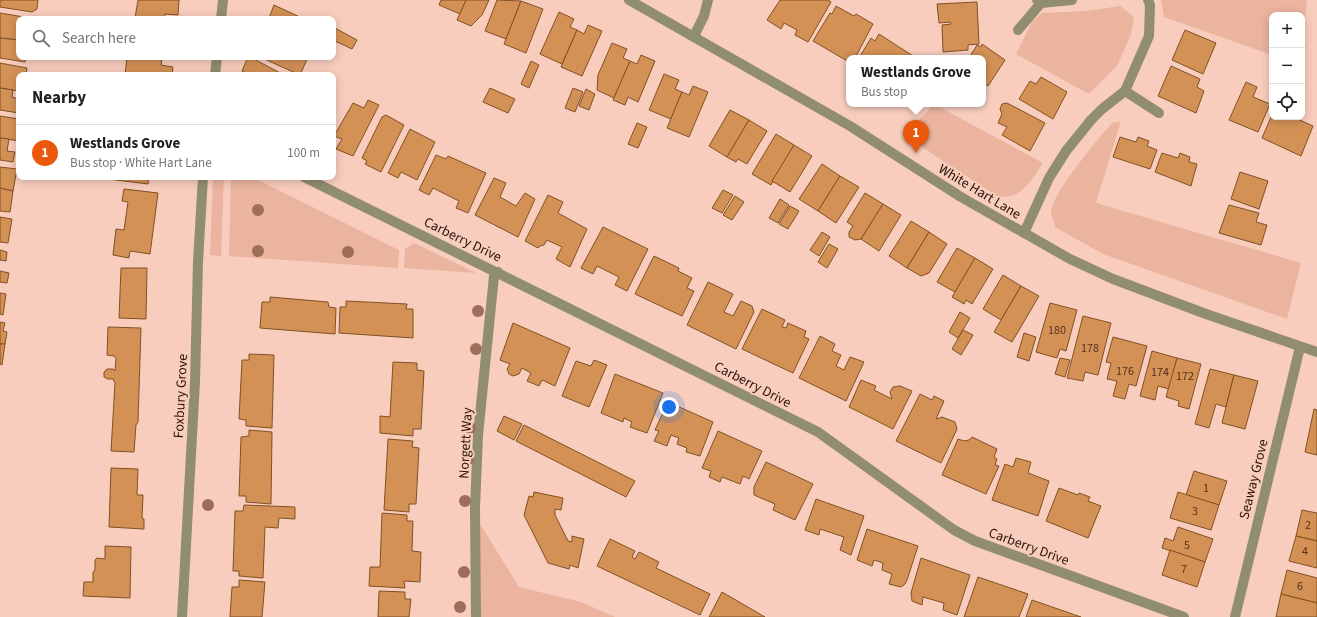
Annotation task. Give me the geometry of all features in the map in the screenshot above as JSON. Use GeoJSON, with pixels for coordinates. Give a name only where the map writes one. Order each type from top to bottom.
{"type":"FeatureCollection","features":[{"type":"Feature","properties":{"kind":"street"},"geometry":{"type":"LineString","coordinates":[[221,16],[223,0]]}},
{"type":"Feature","properties":{"kind":"street","name":"White Hart Lane"},"geometry":{"type":"LineString","coordinates":[[629,0],[850,126],[961,198],[1070,259],[1113,279],[1206,314],[1317,352]]}},
{"type":"Feature","properties":{"kind":"street"},"geometry":{"type":"LineString","coordinates":[[694,36],[704,16],[708,0]]}},
{"type":"Feature","properties":{"kind":"street"},"geometry":{"type":"LineString","coordinates":[[1018,30],[1039,2],[1072,0]]}},
{"type":"Feature","properties":{"kind":"street"},"geometry":{"type":"LineString","coordinates":[[1024,233],[1049,178],[1066,151],[1091,120],[1125,90],[1148,36],[1150,5],[1148,0]]}},
{"type":"Feature","properties":{"kind":"street"},"geometry":{"type":"LineString","coordinates":[[215,72],[217,60]]}},
{"type":"Feature","properties":{"kind":"street"},"geometry":{"type":"LineString","coordinates":[[1125,90],[1159,113]]}},
{"type":"Feature","properties":{"kind":"street","name":"Foxbury Grove"},"geometry":{"type":"LineString","coordinates":[[182,617],[195,382],[198,262],[203,180]]}},
{"type":"Feature","properties":{"kind":"street","name":"Carberry Drive"},"geometry":{"type":"LineString","coordinates":[[310,180],[818,432],[954,530],[975,541],[1184,617]]}},
{"type":"Feature","properties":{"kind":"street","name":"Norgett Way"},"geometry":{"type":"LineString","coordinates":[[476,617],[478,435],[494,276],[498,272]]}},
{"type":"Feature","properties":{"kind":"street","name":"Seaway Grove"},"geometry":{"type":"LineString","coordinates":[[1235,617],[1300,347]]}},
{"type":"Feature","properties":{"kind":"shaded area"},"geometry":{"type":"Polygon","coordinates":[[[1161,0],[1307,0],[1305,15],[1305,12],[1269,12],[1269,54],[1164,17],[1161,0]]]}},
{"type":"Feature","properties":{"kind":"shaded area"},"geometry":{"type":"Polygon","coordinates":[[[1120,6],[1134,17],[1131,34],[1117,66],[1089,94],[1016,54],[1032,22],[1042,13],[1087,11],[1120,6]]]}},
{"type":"Feature","properties":{"kind":"shaded area"},"geometry":{"type":"Polygon","coordinates":[[[931,107],[940,107],[1043,163],[1030,182],[1019,192],[1005,197],[997,196],[905,136],[931,107]]]}},
{"type":"Feature","properties":{"kind":"shaded area"},"geometry":{"type":"Polygon","coordinates":[[[1121,121],[1096,203],[1301,263],[1287,319],[1103,254],[1055,227],[1051,212],[1059,192],[1067,179],[1112,123],[1121,121]]]}},
{"type":"Feature","properties":{"kind":"shaded area"},"geometry":{"type":"Polygon","coordinates":[[[213,180],[224,180],[221,256],[210,255],[213,180]]]}},
{"type":"Feature","properties":{"kind":"shaded area"},"geometry":{"type":"Polygon","coordinates":[[[231,180],[258,180],[399,250],[398,268],[229,256],[231,180]]]}},
{"type":"Feature","properties":{"kind":"shaded area"},"geometry":{"type":"Polygon","coordinates":[[[414,243],[476,273],[404,268],[405,249],[414,243]]]}},
{"type":"Feature","properties":{"kind":"shaded area"},"geometry":{"type":"Polygon","coordinates":[[[480,524],[519,587],[581,602],[615,617],[479,617],[480,524]]]}},
{"type":"Feature","properties":{"kind":"building"},"geometry":{"type":"Polygon","coordinates":[[[0,0],[38,0],[37,9],[32,12],[0,7],[0,0]]]}},
{"type":"Feature","properties":{"kind":"building"},"geometry":{"type":"Polygon","coordinates":[[[138,0],[179,0],[178,15],[165,14],[165,16],[135,16],[138,0]]]}},
{"type":"Feature","properties":{"kind":"building"},"geometry":{"type":"Polygon","coordinates":[[[441,0],[466,0],[460,14],[439,5],[441,0]]]}},
{"type":"Feature","properties":{"kind":"building"},"geometry":{"type":"Polygon","coordinates":[[[466,0],[489,0],[482,15],[471,26],[457,20],[466,0]]]}},
{"type":"Feature","properties":{"kind":"building"},"geometry":{"type":"Polygon","coordinates":[[[497,0],[521,1],[506,39],[485,31],[497,0]]]}},
{"type":"Feature","properties":{"kind":"building"},"geometry":{"type":"Polygon","coordinates":[[[780,0],[828,0],[831,2],[808,42],[795,35],[797,30],[784,23],[781,29],[767,20],[780,0]]]}},
{"type":"Feature","properties":{"kind":"building"},"geometry":{"type":"Polygon","coordinates":[[[521,1],[543,9],[526,53],[504,44],[521,1]]]}},
{"type":"Feature","properties":{"kind":"building"},"geometry":{"type":"Polygon","coordinates":[[[977,2],[979,44],[968,45],[968,50],[943,52],[942,25],[951,24],[950,22],[939,23],[937,4],[977,2]]]}},
{"type":"Feature","properties":{"kind":"building"},"geometry":{"type":"Polygon","coordinates":[[[274,5],[298,16],[270,16],[274,5]]]}},
{"type":"Feature","properties":{"kind":"building"},"geometry":{"type":"Polygon","coordinates":[[[836,6],[854,16],[856,14],[873,24],[857,55],[846,55],[846,60],[813,41],[830,13],[832,14],[836,6]]]}},
{"type":"Feature","properties":{"kind":"building"},"geometry":{"type":"Polygon","coordinates":[[[559,12],[574,19],[570,27],[577,30],[562,64],[540,54],[559,12]]]}},
{"type":"Feature","properties":{"kind":"building"},"geometry":{"type":"Polygon","coordinates":[[[0,13],[18,16],[16,16],[16,40],[0,38],[0,13]]]}},
{"type":"Feature","properties":{"kind":"building"},"geometry":{"type":"Polygon","coordinates":[[[588,25],[602,31],[582,76],[561,67],[577,30],[584,34],[588,25]]]}},
{"type":"Feature","properties":{"kind":"building"},"geometry":{"type":"Polygon","coordinates":[[[336,29],[357,40],[352,49],[336,41],[336,29]]]}},
{"type":"Feature","properties":{"kind":"building"},"geometry":{"type":"Polygon","coordinates":[[[1185,30],[1216,43],[1203,74],[1172,60],[1185,30]]]}},
{"type":"Feature","properties":{"kind":"building"},"geometry":{"type":"Polygon","coordinates":[[[879,34],[911,55],[861,55],[871,38],[875,41],[879,34]]]}},
{"type":"Feature","properties":{"kind":"building"},"geometry":{"type":"Polygon","coordinates":[[[0,38],[16,40],[16,60],[25,60],[25,62],[0,58],[0,38]]]}},
{"type":"Feature","properties":{"kind":"building"},"geometry":{"type":"Polygon","coordinates":[[[612,43],[627,49],[623,58],[630,61],[614,98],[597,90],[598,75],[612,43]]]}},
{"type":"Feature","properties":{"kind":"building"},"geometry":{"type":"Polygon","coordinates":[[[982,44],[1005,60],[988,86],[986,85],[986,55],[971,55],[977,45],[981,47],[982,44]]]}},
{"type":"Feature","properties":{"kind":"building"},"geometry":{"type":"Polygon","coordinates":[[[641,55],[655,61],[638,102],[628,97],[625,105],[613,100],[630,61],[637,64],[641,55]]]}},
{"type":"Feature","properties":{"kind":"building"},"geometry":{"type":"Polygon","coordinates":[[[127,60],[162,60],[161,65],[173,67],[172,72],[125,72],[127,60]]]}},
{"type":"Feature","properties":{"kind":"building"},"geometry":{"type":"Polygon","coordinates":[[[247,60],[256,60],[278,72],[244,72],[242,71],[247,60]]]}},
{"type":"Feature","properties":{"kind":"building"},"geometry":{"type":"Polygon","coordinates":[[[267,60],[307,60],[301,72],[293,72],[267,60]]]}},
{"type":"Feature","properties":{"kind":"building"},"geometry":{"type":"Polygon","coordinates":[[[531,61],[539,65],[529,88],[521,84],[531,61]]]}},
{"type":"Feature","properties":{"kind":"building"},"geometry":{"type":"Polygon","coordinates":[[[0,63],[27,68],[26,72],[16,72],[16,91],[0,88],[0,63]]]}},
{"type":"Feature","properties":{"kind":"building"},"geometry":{"type":"Polygon","coordinates":[[[1171,66],[1200,79],[1197,87],[1204,91],[1196,113],[1158,96],[1171,66]]]}},
{"type":"Feature","properties":{"kind":"building"},"geometry":{"type":"Polygon","coordinates":[[[664,74],[679,80],[675,89],[682,92],[671,119],[649,110],[664,74]]]}},
{"type":"Feature","properties":{"kind":"building"},"geometry":{"type":"Polygon","coordinates":[[[1041,77],[1067,92],[1053,119],[1019,99],[1030,81],[1036,84],[1041,77]]]}},
{"type":"Feature","properties":{"kind":"building"},"geometry":{"type":"Polygon","coordinates":[[[1246,82],[1257,87],[1253,97],[1269,104],[1258,132],[1229,120],[1246,82]]]}},
{"type":"Feature","properties":{"kind":"building"},"geometry":{"type":"Polygon","coordinates":[[[693,86],[708,92],[689,137],[667,128],[682,92],[689,95],[693,86]]]}},
{"type":"Feature","properties":{"kind":"building"},"geometry":{"type":"Polygon","coordinates":[[[0,88],[13,90],[12,97],[16,98],[16,113],[0,110],[0,88]]]}},
{"type":"Feature","properties":{"kind":"building"},"geometry":{"type":"Polygon","coordinates":[[[490,88],[515,99],[508,113],[483,102],[490,88]]]}},
{"type":"Feature","properties":{"kind":"building"},"geometry":{"type":"Polygon","coordinates":[[[573,88],[583,92],[575,112],[565,108],[573,88]]]}},
{"type":"Feature","properties":{"kind":"building"},"geometry":{"type":"Polygon","coordinates":[[[586,89],[595,94],[589,110],[579,106],[586,89]]]}},
{"type":"Feature","properties":{"kind":"building"},"geometry":{"type":"Polygon","coordinates":[[[368,100],[379,105],[353,156],[336,149],[342,139],[336,137],[336,133],[353,103],[364,108],[368,100]]]}},
{"type":"Feature","properties":{"kind":"building"},"geometry":{"type":"Polygon","coordinates":[[[1007,103],[1045,123],[1030,151],[1002,135],[1007,127],[998,123],[1002,114],[1000,109],[1002,104],[1007,103]]]}},
{"type":"Feature","properties":{"kind":"building"},"geometry":{"type":"Polygon","coordinates":[[[730,110],[749,120],[727,157],[709,146],[730,110]]]}},
{"type":"Feature","properties":{"kind":"building"},"geometry":{"type":"Polygon","coordinates":[[[386,115],[404,125],[381,172],[365,164],[367,161],[362,158],[382,117],[386,115]]]}},
{"type":"Feature","properties":{"kind":"building"},"geometry":{"type":"Polygon","coordinates":[[[0,116],[16,119],[16,141],[0,138],[0,116]]]}},
{"type":"Feature","properties":{"kind":"building"},"geometry":{"type":"Polygon","coordinates":[[[749,120],[767,131],[747,164],[738,159],[736,162],[727,157],[749,120]]]}},
{"type":"Feature","properties":{"kind":"building"},"geometry":{"type":"Polygon","coordinates":[[[1270,120],[1300,120],[1313,126],[1301,156],[1262,138],[1270,120]]]}},
{"type":"Feature","properties":{"kind":"building"},"geometry":{"type":"Polygon","coordinates":[[[637,123],[647,127],[638,148],[628,144],[637,123]]]}},
{"type":"Feature","properties":{"kind":"building"},"geometry":{"type":"Polygon","coordinates":[[[410,129],[435,142],[417,180],[401,172],[398,178],[388,173],[410,129]]]}},
{"type":"Feature","properties":{"kind":"building"},"geometry":{"type":"Polygon","coordinates":[[[776,134],[794,145],[771,185],[752,174],[776,134]]]}},
{"type":"Feature","properties":{"kind":"building"},"geometry":{"type":"Polygon","coordinates":[[[1120,137],[1136,142],[1138,137],[1149,141],[1147,146],[1157,150],[1150,169],[1113,157],[1120,137]]]}},
{"type":"Feature","properties":{"kind":"building"},"geometry":{"type":"Polygon","coordinates":[[[0,138],[9,139],[7,151],[15,152],[13,162],[0,160],[0,138]]]}},
{"type":"Feature","properties":{"kind":"building"},"geometry":{"type":"Polygon","coordinates":[[[794,145],[812,156],[790,192],[772,181],[794,145]]]}},
{"type":"Feature","properties":{"kind":"building"},"geometry":{"type":"Polygon","coordinates":[[[1162,153],[1178,158],[1180,153],[1190,157],[1189,162],[1197,164],[1191,186],[1155,172],[1162,153]]]}},
{"type":"Feature","properties":{"kind":"building"},"geometry":{"type":"Polygon","coordinates":[[[436,155],[446,159],[448,156],[486,173],[468,213],[456,208],[459,201],[433,188],[429,195],[419,190],[436,155]]]}},
{"type":"Feature","properties":{"kind":"building"},"geometry":{"type":"Polygon","coordinates":[[[822,164],[840,176],[818,211],[799,199],[822,164]]]}},
{"type":"Feature","properties":{"kind":"building"},"geometry":{"type":"Polygon","coordinates":[[[0,167],[16,169],[13,191],[0,188],[0,167]]]}},
{"type":"Feature","properties":{"kind":"building"},"geometry":{"type":"Polygon","coordinates":[[[1240,172],[1268,181],[1259,209],[1231,199],[1240,172]]]}},
{"type":"Feature","properties":{"kind":"building"},"geometry":{"type":"Polygon","coordinates":[[[840,176],[859,187],[836,223],[818,211],[840,176]]]}},
{"type":"Feature","properties":{"kind":"building"},"geometry":{"type":"Polygon","coordinates":[[[494,178],[506,183],[500,197],[516,206],[525,193],[535,199],[518,237],[475,215],[494,178]]]}},
{"type":"Feature","properties":{"kind":"building"},"geometry":{"type":"Polygon","coordinates":[[[116,180],[149,180],[148,184],[116,180]]]}},
{"type":"Feature","properties":{"kind":"building"},"geometry":{"type":"Polygon","coordinates":[[[0,188],[13,191],[10,212],[0,211],[0,188]]]}},
{"type":"Feature","properties":{"kind":"building"},"geometry":{"type":"Polygon","coordinates":[[[124,189],[158,193],[150,254],[130,251],[129,258],[113,255],[116,229],[124,230],[128,202],[122,201],[124,189]]]}},
{"type":"Feature","properties":{"kind":"building"},"geometry":{"type":"Polygon","coordinates":[[[723,190],[733,195],[722,213],[712,208],[723,190]]]}},
{"type":"Feature","properties":{"kind":"building"},"geometry":{"type":"Polygon","coordinates":[[[865,193],[883,204],[861,239],[855,240],[849,237],[849,232],[853,226],[847,222],[865,193]]]}},
{"type":"Feature","properties":{"kind":"building"},"geometry":{"type":"Polygon","coordinates":[[[548,195],[563,202],[558,213],[587,229],[570,267],[556,259],[562,247],[547,240],[544,245],[538,248],[525,241],[548,195]]]}},
{"type":"Feature","properties":{"kind":"building"},"geometry":{"type":"Polygon","coordinates":[[[735,196],[744,202],[732,220],[723,215],[735,196]]]}},
{"type":"Feature","properties":{"kind":"building"},"geometry":{"type":"Polygon","coordinates":[[[780,199],[789,205],[778,223],[769,218],[780,199]]]}},
{"type":"Feature","properties":{"kind":"building"},"geometry":{"type":"Polygon","coordinates":[[[883,204],[901,215],[879,251],[861,239],[883,204]]]}},
{"type":"Feature","properties":{"kind":"building"},"geometry":{"type":"Polygon","coordinates":[[[1229,205],[1259,213],[1256,222],[1267,225],[1261,245],[1219,233],[1229,205]]]}},
{"type":"Feature","properties":{"kind":"building"},"geometry":{"type":"Polygon","coordinates":[[[790,206],[799,211],[788,229],[779,224],[790,206]]]}},
{"type":"Feature","properties":{"kind":"building"},"geometry":{"type":"Polygon","coordinates":[[[0,217],[12,219],[8,243],[0,242],[0,217]]]}},
{"type":"Feature","properties":{"kind":"building"},"geometry":{"type":"Polygon","coordinates":[[[911,221],[929,232],[907,268],[889,256],[911,221]]]}},
{"type":"Feature","properties":{"kind":"building"},"geometry":{"type":"Polygon","coordinates":[[[603,227],[648,249],[627,291],[615,285],[619,277],[597,266],[593,274],[581,268],[603,227]]]}},
{"type":"Feature","properties":{"kind":"building"},"geometry":{"type":"Polygon","coordinates":[[[822,232],[830,237],[819,256],[810,250],[822,232]]]}},
{"type":"Feature","properties":{"kind":"building"},"geometry":{"type":"Polygon","coordinates":[[[929,232],[947,244],[929,273],[921,276],[907,268],[929,232]]]}},
{"type":"Feature","properties":{"kind":"building"},"geometry":{"type":"Polygon","coordinates":[[[829,244],[838,249],[827,268],[818,262],[829,244]]]}},
{"type":"Feature","properties":{"kind":"building"},"geometry":{"type":"Polygon","coordinates":[[[957,248],[975,258],[955,292],[937,282],[957,248]]]}},
{"type":"Feature","properties":{"kind":"building"},"geometry":{"type":"Polygon","coordinates":[[[0,250],[7,252],[6,261],[0,260],[0,250]]]}},
{"type":"Feature","properties":{"kind":"building"},"geometry":{"type":"Polygon","coordinates":[[[654,256],[679,268],[678,271],[692,278],[687,288],[694,291],[682,316],[635,294],[654,256]]]}},
{"type":"Feature","properties":{"kind":"building"},"geometry":{"type":"Polygon","coordinates":[[[975,258],[993,269],[972,304],[966,300],[964,304],[952,297],[975,258]]]}},
{"type":"Feature","properties":{"kind":"building"},"geometry":{"type":"Polygon","coordinates":[[[121,268],[147,268],[146,319],[119,318],[121,268]]]}},
{"type":"Feature","properties":{"kind":"building"},"geometry":{"type":"Polygon","coordinates":[[[0,271],[9,273],[7,283],[0,282],[0,271]]]}},
{"type":"Feature","properties":{"kind":"building"},"geometry":{"type":"Polygon","coordinates":[[[1003,275],[1021,286],[1001,320],[983,309],[1003,275]]]}},
{"type":"Feature","properties":{"kind":"building"},"geometry":{"type":"Polygon","coordinates":[[[708,282],[733,294],[724,312],[733,316],[741,301],[752,306],[754,312],[736,349],[687,325],[708,282]]]}},
{"type":"Feature","properties":{"kind":"building"},"geometry":{"type":"Polygon","coordinates":[[[1021,286],[1039,296],[1012,342],[994,332],[1021,286]]]}},
{"type":"Feature","properties":{"kind":"building"},"geometry":{"type":"Polygon","coordinates":[[[0,293],[6,294],[3,315],[0,314],[0,293]]]}},
{"type":"Feature","properties":{"kind":"building"},"geometry":{"type":"Polygon","coordinates":[[[270,297],[328,302],[329,307],[336,308],[335,334],[260,328],[262,302],[270,302],[270,297]]]}},
{"type":"Feature","properties":{"kind":"building"},"geometry":{"type":"Polygon","coordinates":[[[346,301],[407,304],[406,309],[413,309],[413,338],[339,333],[340,307],[346,307],[346,301]]]}},
{"type":"Feature","properties":{"kind":"building"},"geometry":{"type":"Polygon","coordinates":[[[1050,303],[1077,310],[1066,351],[1060,349],[1057,358],[1036,352],[1050,303]]]}},
{"type":"Feature","properties":{"kind":"building"},"geometry":{"type":"Polygon","coordinates":[[[762,309],[785,320],[782,327],[786,328],[788,323],[806,331],[804,337],[809,339],[793,373],[742,349],[762,309]]]}},
{"type":"Feature","properties":{"kind":"building"},"geometry":{"type":"Polygon","coordinates":[[[960,312],[970,318],[958,338],[949,332],[960,312]]]}},
{"type":"Feature","properties":{"kind":"building"},"geometry":{"type":"Polygon","coordinates":[[[1083,316],[1111,323],[1098,375],[1085,372],[1083,381],[1067,378],[1083,316]]]}},
{"type":"Feature","properties":{"kind":"building"},"geometry":{"type":"Polygon","coordinates":[[[0,322],[5,323],[3,331],[7,332],[5,344],[0,344],[0,322]]]}},
{"type":"Feature","properties":{"kind":"building"},"geometry":{"type":"Polygon","coordinates":[[[513,323],[570,348],[555,386],[542,380],[539,386],[527,381],[531,373],[522,368],[519,374],[513,376],[509,374],[507,369],[510,364],[500,360],[513,323]]]}},
{"type":"Feature","properties":{"kind":"building"},"geometry":{"type":"Polygon","coordinates":[[[108,327],[141,328],[138,422],[136,425],[134,452],[111,451],[115,383],[113,379],[104,377],[104,372],[107,369],[113,369],[115,371],[116,358],[114,356],[107,355],[108,327]]]}},
{"type":"Feature","properties":{"kind":"building"},"geometry":{"type":"Polygon","coordinates":[[[963,330],[973,335],[961,355],[952,349],[963,330]]]}},
{"type":"Feature","properties":{"kind":"building"},"geometry":{"type":"Polygon","coordinates":[[[1024,333],[1036,337],[1029,361],[1017,357],[1024,333]]]}},
{"type":"Feature","properties":{"kind":"building"},"geometry":{"type":"Polygon","coordinates":[[[820,336],[835,344],[832,351],[841,355],[836,366],[844,370],[850,357],[864,362],[846,401],[799,378],[820,336]]]}},
{"type":"Feature","properties":{"kind":"building"},"geometry":{"type":"Polygon","coordinates":[[[1113,337],[1147,346],[1136,386],[1129,384],[1125,399],[1113,396],[1117,381],[1107,379],[1111,363],[1106,362],[1113,337]]]}},
{"type":"Feature","properties":{"kind":"building"},"geometry":{"type":"Polygon","coordinates":[[[0,344],[5,344],[2,365],[0,364],[0,344]]]}},
{"type":"Feature","properties":{"kind":"building"},"geometry":{"type":"Polygon","coordinates":[[[1152,351],[1177,358],[1169,389],[1158,386],[1155,400],[1140,396],[1152,351]]]}},
{"type":"Feature","properties":{"kind":"building"},"geometry":{"type":"Polygon","coordinates":[[[249,354],[274,355],[272,428],[246,426],[246,420],[239,419],[242,360],[249,360],[249,354]]]}},
{"type":"Feature","properties":{"kind":"building"},"geometry":{"type":"Polygon","coordinates":[[[1060,358],[1070,360],[1065,377],[1055,374],[1060,358]]]}},
{"type":"Feature","properties":{"kind":"building"},"geometry":{"type":"Polygon","coordinates":[[[1177,358],[1201,364],[1189,409],[1178,406],[1179,401],[1166,397],[1177,358]]]}},
{"type":"Feature","properties":{"kind":"building"},"geometry":{"type":"Polygon","coordinates":[[[594,360],[607,365],[589,407],[562,396],[576,361],[591,366],[594,360]]]}},
{"type":"Feature","properties":{"kind":"building"},"geometry":{"type":"Polygon","coordinates":[[[393,362],[417,363],[417,370],[424,371],[421,429],[413,429],[413,436],[380,433],[380,416],[390,417],[393,362]]]}},
{"type":"Feature","properties":{"kind":"building"},"geometry":{"type":"Polygon","coordinates":[[[1210,369],[1234,375],[1226,407],[1216,404],[1209,428],[1195,424],[1210,369]]]}},
{"type":"Feature","properties":{"kind":"building"},"geometry":{"type":"Polygon","coordinates":[[[615,374],[663,393],[647,433],[630,427],[632,422],[624,418],[623,422],[601,413],[615,374]]]}},
{"type":"Feature","properties":{"kind":"building"},"geometry":{"type":"Polygon","coordinates":[[[1234,375],[1258,381],[1245,429],[1222,423],[1234,375]]]}},
{"type":"Feature","properties":{"kind":"building"},"geometry":{"type":"Polygon","coordinates":[[[861,380],[876,386],[874,390],[892,399],[890,392],[893,387],[900,386],[912,391],[893,429],[849,407],[861,380]]]}},
{"type":"Feature","properties":{"kind":"building"},"geometry":{"type":"Polygon","coordinates":[[[920,394],[932,400],[934,396],[944,401],[936,419],[942,417],[955,422],[957,429],[941,463],[896,441],[920,394]]]}},
{"type":"Feature","properties":{"kind":"building"},"geometry":{"type":"Polygon","coordinates":[[[668,402],[713,422],[700,456],[686,452],[687,448],[677,444],[679,438],[671,435],[667,446],[654,441],[659,431],[655,430],[668,402]]]}},
{"type":"Feature","properties":{"kind":"building"},"geometry":{"type":"Polygon","coordinates":[[[1314,409],[1317,410],[1317,455],[1305,452],[1314,409]]]}},
{"type":"Feature","properties":{"kind":"building"},"geometry":{"type":"Polygon","coordinates":[[[504,416],[522,424],[514,440],[497,431],[504,416]]]}},
{"type":"Feature","properties":{"kind":"building"},"geometry":{"type":"Polygon","coordinates":[[[524,425],[635,481],[626,497],[516,441],[524,425]]]}},
{"type":"Feature","properties":{"kind":"building"},"geometry":{"type":"Polygon","coordinates":[[[249,430],[272,432],[271,504],[246,502],[246,496],[239,496],[241,437],[249,436],[249,430]]]}},
{"type":"Feature","properties":{"kind":"building"},"geometry":{"type":"Polygon","coordinates":[[[718,431],[762,451],[749,479],[743,476],[740,484],[722,477],[720,482],[709,477],[711,471],[702,468],[718,431]]]}},
{"type":"Feature","properties":{"kind":"building"},"geometry":{"type":"Polygon","coordinates":[[[972,437],[997,449],[994,457],[997,459],[995,465],[999,466],[986,494],[942,475],[958,439],[964,441],[969,440],[972,437]]]}},
{"type":"Feature","properties":{"kind":"building"},"geometry":{"type":"Polygon","coordinates":[[[388,439],[413,441],[412,447],[419,448],[416,504],[409,504],[409,512],[384,510],[388,439]]]}},
{"type":"Feature","properties":{"kind":"building"},"geometry":{"type":"Polygon","coordinates":[[[1016,458],[1031,462],[1028,473],[1049,481],[1038,516],[992,500],[1005,464],[1013,467],[1016,458]]]}},
{"type":"Feature","properties":{"kind":"building"},"geometry":{"type":"Polygon","coordinates":[[[766,462],[813,484],[795,520],[773,510],[775,504],[754,495],[754,487],[766,462]]]}},
{"type":"Feature","properties":{"kind":"building"},"geometry":{"type":"Polygon","coordinates":[[[111,468],[138,469],[137,495],[143,495],[142,518],[144,519],[144,529],[109,527],[111,468]]]}},
{"type":"Feature","properties":{"kind":"building"},"geometry":{"type":"Polygon","coordinates":[[[1194,471],[1227,481],[1219,505],[1186,495],[1194,471]]]}},
{"type":"Feature","properties":{"kind":"building"},"geometry":{"type":"Polygon","coordinates":[[[1059,488],[1078,495],[1079,493],[1090,497],[1088,501],[1101,506],[1088,538],[1046,521],[1059,488]]]}},
{"type":"Feature","properties":{"kind":"building"},"geometry":{"type":"Polygon","coordinates":[[[534,492],[563,498],[561,510],[555,509],[555,515],[568,541],[572,542],[572,536],[584,539],[578,568],[570,565],[569,569],[548,563],[524,515],[529,496],[533,497],[534,492]]]}},
{"type":"Feature","properties":{"kind":"building"},"geometry":{"type":"Polygon","coordinates":[[[1178,492],[1219,505],[1211,530],[1170,518],[1178,492]]]}},
{"type":"Feature","properties":{"kind":"building"},"geometry":{"type":"Polygon","coordinates":[[[816,499],[864,516],[851,555],[840,550],[844,537],[820,529],[819,535],[805,530],[816,499]]]}},
{"type":"Feature","properties":{"kind":"building"},"geometry":{"type":"Polygon","coordinates":[[[244,505],[295,507],[295,519],[279,518],[278,528],[265,527],[263,578],[239,576],[239,571],[233,571],[235,511],[243,511],[244,505]]]}},
{"type":"Feature","properties":{"kind":"building"},"geometry":{"type":"Polygon","coordinates":[[[1302,510],[1317,513],[1317,541],[1296,536],[1302,510]]]}},
{"type":"Feature","properties":{"kind":"building"},"geometry":{"type":"Polygon","coordinates":[[[382,513],[407,515],[407,521],[413,521],[412,551],[421,552],[420,582],[404,581],[405,588],[369,586],[370,567],[380,567],[382,513]]]}},
{"type":"Feature","properties":{"kind":"building"},"geometry":{"type":"Polygon","coordinates":[[[1178,527],[1213,539],[1205,562],[1162,548],[1165,538],[1173,541],[1178,527]]]}},
{"type":"Feature","properties":{"kind":"building"},"geometry":{"type":"Polygon","coordinates":[[[867,529],[918,546],[907,580],[901,587],[889,584],[892,574],[882,570],[883,563],[874,560],[872,566],[857,560],[867,529]]]}},
{"type":"Feature","properties":{"kind":"building"},"geometry":{"type":"Polygon","coordinates":[[[1296,536],[1317,541],[1317,568],[1289,561],[1296,536]]]}},
{"type":"Feature","properties":{"kind":"building"},"geometry":{"type":"Polygon","coordinates":[[[610,539],[635,551],[632,557],[635,559],[639,552],[659,562],[656,568],[710,594],[700,615],[597,566],[610,539]]]}},
{"type":"Feature","properties":{"kind":"building"},"geometry":{"type":"Polygon","coordinates":[[[105,546],[131,547],[130,598],[83,596],[84,582],[93,582],[95,560],[97,558],[105,559],[105,546]]]}},
{"type":"Feature","properties":{"kind":"building"},"geometry":{"type":"Polygon","coordinates":[[[1170,550],[1205,562],[1197,587],[1162,575],[1170,550]]]}},
{"type":"Feature","properties":{"kind":"building"},"geometry":{"type":"Polygon","coordinates":[[[921,558],[970,575],[957,615],[943,610],[944,603],[923,597],[922,605],[912,601],[911,593],[921,558]]]}},
{"type":"Feature","properties":{"kind":"building"},"geometry":{"type":"Polygon","coordinates":[[[1287,570],[1317,578],[1317,603],[1281,594],[1287,570]]]}},
{"type":"Feature","properties":{"kind":"building"},"geometry":{"type":"Polygon","coordinates":[[[978,577],[1028,594],[1019,617],[964,617],[978,577]]]}},
{"type":"Feature","properties":{"kind":"building"},"geometry":{"type":"Polygon","coordinates":[[[239,580],[265,582],[262,617],[230,617],[232,587],[239,587],[239,580]]]}},
{"type":"Feature","properties":{"kind":"building"},"geometry":{"type":"Polygon","coordinates":[[[379,591],[405,592],[405,599],[411,599],[409,617],[378,617],[379,591]]]}},
{"type":"Feature","properties":{"kind":"building"},"geometry":{"type":"Polygon","coordinates":[[[722,592],[765,617],[709,617],[722,592]]]}},
{"type":"Feature","properties":{"kind":"building"},"geometry":{"type":"Polygon","coordinates":[[[1281,594],[1317,603],[1317,617],[1276,617],[1281,594]]]}},
{"type":"Feature","properties":{"kind":"building"},"geometry":{"type":"Polygon","coordinates":[[[1032,600],[1081,617],[1026,617],[1032,600]]]}},
{"type":"Feature","properties":{"kind":"place","name":"Westlands Grove"},"geometry":{"type":"Point","coordinates":[916,153]}}]}
